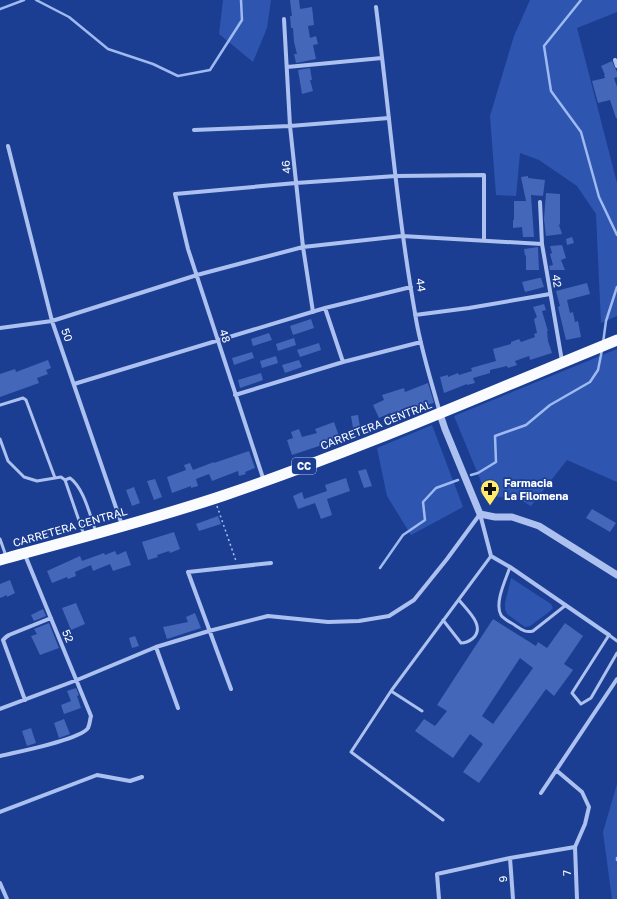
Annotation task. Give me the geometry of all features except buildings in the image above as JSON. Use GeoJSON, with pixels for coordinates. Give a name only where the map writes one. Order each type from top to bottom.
{"type":"FeatureCollection","features":[{"type":"Feature","properties":{"kind":"highway","name":"CARRETERA CENTRAL"},"geometry":{"type":"LineString","coordinates":[[3,559],[215,499],[264,482],[440,414],[617,340]]}},
{"type":"Feature","properties":{"kind":"street","name":"44"},"geometry":{"type":"LineString","coordinates":[[376,7],[402,236],[415,314],[440,414],[480,514],[491,556]]}},
{"type":"Feature","properties":{"kind":"street","name":"46"},"geometry":{"type":"LineString","coordinates":[[284,20],[290,126],[303,247],[313,312]]}},
{"type":"Feature","properties":{"kind":"street"},"geometry":{"type":"LineString","coordinates":[[287,67],[382,58]]}},
{"type":"Feature","properties":{"kind":"street"},"geometry":{"type":"LineString","coordinates":[[615,60],[617,66]]}},
{"type":"Feature","properties":{"kind":"street"},"geometry":{"type":"LineString","coordinates":[[194,130],[290,126],[388,118]]}},
{"type":"Feature","properties":{"kind":"street","name":"50"},"geometry":{"type":"LineString","coordinates":[[8,146],[52,321],[122,526]]}},
{"type":"Feature","properties":{"kind":"street"},"geometry":{"type":"LineString","coordinates":[[296,183],[396,176],[484,175],[484,241]]}},
{"type":"Feature","properties":{"kind":"street","name":"48"},"geometry":{"type":"LineString","coordinates":[[264,482],[188,249],[175,194],[296,183]]}},
{"type":"Feature","properties":{"kind":"street","name":"42"},"geometry":{"type":"LineString","coordinates":[[540,202],[542,244],[562,362]]}},
{"type":"Feature","properties":{"kind":"street"},"geometry":{"type":"LineString","coordinates":[[0,328],[52,321],[197,275],[303,247],[402,236],[542,244]]}},
{"type":"Feature","properties":{"kind":"street"},"geometry":{"type":"LineString","coordinates":[[74,384],[325,308],[411,287]]}},
{"type":"Feature","properties":{"kind":"street"},"geometry":{"type":"LineString","coordinates":[[415,314],[469,308],[550,294]]}},
{"type":"Feature","properties":{"kind":"street"},"geometry":{"type":"LineString","coordinates":[[325,308],[342,362]]}},
{"type":"Feature","properties":{"kind":"street"},"geometry":{"type":"LineString","coordinates":[[235,395],[342,362],[421,342]]}},
{"type":"Feature","properties":{"kind":"street"},"geometry":{"type":"LineString","coordinates":[[0,709],[77,680],[156,647],[209,631],[268,616],[328,622],[360,621],[389,616],[414,600],[447,559],[480,514],[495,517],[512,517],[539,526],[617,575]]}},
{"type":"Feature","properties":{"kind":"street","name":"52"},"geometry":{"type":"LineString","coordinates":[[0,756],[71,738],[82,733],[88,727],[91,716],[24,553]]}},
{"type":"Feature","properties":{"kind":"street"},"geometry":{"type":"LineString","coordinates":[[491,556],[510,567],[609,635]]}},
{"type":"Feature","properties":{"kind":"street"},"geometry":{"type":"LineString","coordinates":[[231,689],[188,572],[271,563]]}},
{"type":"Feature","properties":{"kind":"street"},"geometry":{"type":"LineString","coordinates":[[25,700],[3,640],[9,634],[51,618]]}},
{"type":"Feature","properties":{"kind":"street"},"geometry":{"type":"LineString","coordinates":[[156,647],[178,708]]}},
{"type":"Feature","properties":{"kind":"street"},"geometry":{"type":"LineString","coordinates":[[541,793],[617,679]]}},
{"type":"Feature","properties":{"kind":"street"},"geometry":{"type":"LineString","coordinates":[[439,899],[437,874],[510,858],[575,847],[585,824],[589,807],[582,792],[556,770]]}},
{"type":"Feature","properties":{"kind":"street"},"geometry":{"type":"LineString","coordinates":[[0,812],[97,775],[130,781],[142,777]]}},
{"type":"Feature","properties":{"kind":"street","name":"7"},"geometry":{"type":"LineString","coordinates":[[575,847],[577,899]]}},
{"type":"Feature","properties":{"kind":"street","name":"9"},"geometry":{"type":"LineString","coordinates":[[510,858],[513,899]]}},
{"type":"Feature","properties":{"kind":"street"},"geometry":{"type":"LineString","coordinates":[[0,882],[7,899]]}},
{"type":"Feature","properties":{"kind":"lane"},"geometry":{"type":"LineString","coordinates":[[0,405],[23,398],[26,400],[55,478]]}},
{"type":"Feature","properties":{"kind":"lane"},"geometry":{"type":"LineString","coordinates":[[0,439],[8,461],[24,477],[38,480],[61,477],[65,480],[84,536]]}},
{"type":"Feature","properties":{"kind":"lane"},"geometry":{"type":"LineString","coordinates":[[65,480],[70,478],[76,482],[81,491],[96,533]]}},
{"type":"Feature","properties":{"kind":"lane"},"geometry":{"type":"LineString","coordinates":[[0,538],[3,559]]}},
{"type":"Feature","properties":{"kind":"lane"},"geometry":{"type":"LineString","coordinates":[[443,820],[351,752],[391,691],[491,556]]}},
{"type":"Feature","properties":{"kind":"lane"},"geometry":{"type":"LineString","coordinates":[[510,567],[499,600],[499,609],[501,616],[523,631],[533,631],[566,605]]}},
{"type":"Feature","properties":{"kind":"lane"},"geometry":{"type":"LineString","coordinates":[[443,620],[461,643],[466,643],[474,637],[478,627],[475,620],[459,600]]}},
{"type":"Feature","properties":{"kind":"lane"},"geometry":{"type":"LineString","coordinates":[[617,641],[609,635],[572,693],[581,704],[591,698],[617,653]]}},
{"type":"Feature","properties":{"kind":"lane"},"geometry":{"type":"LineString","coordinates":[[391,691],[422,711]]}},
{"type":"Feature","properties":{"kind":"path"},"geometry":{"type":"LineString","coordinates":[[215,499],[238,566]]}},
{"type":"Feature","properties":{"kind":"shaded area"},"geometry":{"type":"Polygon","coordinates":[[[223,0],[271,0],[267,28],[253,62],[219,34],[223,0]]]}},
{"type":"Feature","properties":{"kind":"shaded area"},"geometry":{"type":"Polygon","coordinates":[[[530,0],[617,0],[617,12],[577,28],[617,183],[617,316],[601,323],[596,214],[577,186],[539,160],[520,153],[516,196],[496,195],[490,116],[514,36],[530,0]]]}},
{"type":"Feature","properties":{"kind":"shaded area"},"geometry":{"type":"Polygon","coordinates":[[[617,349],[617,482],[567,460],[531,506],[517,498],[487,496],[454,416],[617,349]]]}},
{"type":"Feature","properties":{"kind":"shaded area"},"geometry":{"type":"Polygon","coordinates":[[[432,425],[463,507],[411,535],[387,496],[377,448],[432,425]]]}},
{"type":"Feature","properties":{"kind":"shaded area"},"geometry":{"type":"Polygon","coordinates":[[[511,578],[551,604],[553,608],[530,626],[525,627],[507,614],[505,609],[511,578]]]}},
{"type":"Feature","properties":{"kind":"shaded area"},"geometry":{"type":"Polygon","coordinates":[[[617,784],[617,899],[612,899],[603,832],[617,784]]]}},
{"type":"Feature","properties":{"kind":"waterway"},"geometry":{"type":"LineString","coordinates":[[0,9],[24,0]]}},
{"type":"Feature","properties":{"kind":"waterway"},"geometry":{"type":"LineString","coordinates":[[36,0],[69,17],[108,49],[153,64],[178,76],[210,70],[242,20],[241,0]]}},
{"type":"Feature","properties":{"kind":"waterway"},"geometry":{"type":"LineString","coordinates":[[581,0],[544,46],[551,91],[581,132],[599,197],[617,235]]}},
{"type":"Feature","properties":{"kind":"waterway"},"geometry":{"type":"LineString","coordinates":[[603,343],[606,321],[617,287]]}},
{"type":"Feature","properties":{"kind":"waterway"},"geometry":{"type":"LineString","coordinates":[[471,475],[478,473],[496,462],[495,436],[526,425],[550,405],[590,382],[598,370],[602,350]]}},
{"type":"Feature","properties":{"kind":"waterway"},"geometry":{"type":"LineString","coordinates":[[380,568],[403,535],[425,520],[423,502],[436,488],[458,480]]}},
{"type":"Feature","properties":{"kind":"place","name":"Farmacia La Filomena"},"geometry":{"type":"Point","coordinates":[490,506]}}]}
